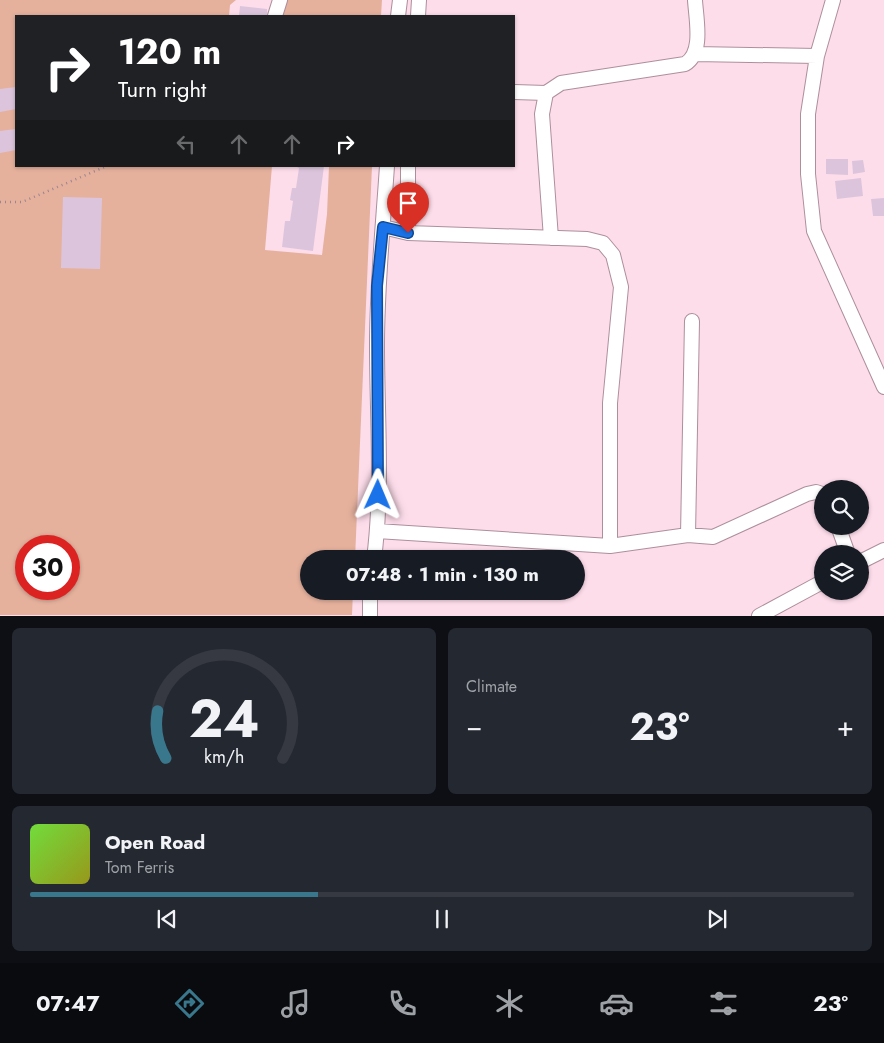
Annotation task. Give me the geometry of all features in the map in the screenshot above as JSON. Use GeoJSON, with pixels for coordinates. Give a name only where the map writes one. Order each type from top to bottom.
{"type":"FeatureCollection","features":[{"type":"Feature","properties":{"kind":"street"},"geometry":{"type":"LineString","coordinates":[[276,15],[280,0]]}},
{"type":"Feature","properties":{"kind":"street"},"geometry":{"type":"LineString","coordinates":[[398,15],[400,0]]}},
{"type":"Feature","properties":{"kind":"street"},"geometry":{"type":"LineString","coordinates":[[418,0],[418,15]]}},
{"type":"Feature","properties":{"kind":"street"},"geometry":{"type":"LineString","coordinates":[[515,92],[546,93],[561,83],[685,64],[692,60],[695,54],[695,0]]}},
{"type":"Feature","properties":{"kind":"street"},"geometry":{"type":"LineString","coordinates":[[833,0],[817,56],[808,114],[808,174],[814,231],[884,387]]}},
{"type":"Feature","properties":{"kind":"street"},"geometry":{"type":"LineString","coordinates":[[695,54],[817,56]]}},
{"type":"Feature","properties":{"kind":"street"},"geometry":{"type":"LineString","coordinates":[[546,93],[542,114],[551,238]]}},
{"type":"Feature","properties":{"kind":"street"},"geometry":{"type":"LineString","coordinates":[[375,550],[380,441],[377,286],[387,167]]}},
{"type":"Feature","properties":{"kind":"street"},"geometry":{"type":"LineString","coordinates":[[408,167],[408,233]]}},
{"type":"Feature","properties":{"kind":"street"},"geometry":{"type":"LineString","coordinates":[[383,227],[408,233],[587,239],[603,243],[613,255],[621,287],[610,402],[610,546]]}},
{"type":"Feature","properties":{"kind":"street"},"geometry":{"type":"LineString","coordinates":[[688,535],[692,321]]}},
{"type":"Feature","properties":{"kind":"street"},"geometry":{"type":"LineString","coordinates":[[377,531],[610,546],[688,535],[713,537],[814,492]]}},
{"type":"Feature","properties":{"kind":"street"},"geometry":{"type":"LineString","coordinates":[[869,558],[884,550]]}},
{"type":"Feature","properties":{"kind":"street"},"geometry":{"type":"LineString","coordinates":[[759,616],[814,586]]}},
{"type":"Feature","properties":{"kind":"street"},"geometry":{"type":"LineString","coordinates":[[370,600],[370,616]]}},
{"type":"Feature","properties":{"kind":"path"},"geometry":{"type":"LineString","coordinates":[[0,202],[22,202],[105,167]]}},
{"type":"Feature","properties":{"kind":"shaded area"},"geometry":{"type":"Polygon","coordinates":[[[0,0],[236,0],[230,5],[229,15],[15,15],[15,167],[272,167],[265,250],[322,255],[327,214],[329,167],[372,167],[355,550],[300,550],[300,600],[353,600],[352,615],[0,615],[0,0]]]}},
{"type":"Feature","properties":{"kind":"shaded area"},"geometry":{"type":"Polygon","coordinates":[[[283,0],[382,0],[381,15],[278,15],[283,0]]]}},
{"type":"Feature","properties":{"kind":"building"},"geometry":{"type":"Polygon","coordinates":[[[240,6],[267,9],[267,15],[239,15],[240,6]]]}},
{"type":"Feature","properties":{"kind":"building"},"geometry":{"type":"Polygon","coordinates":[[[15,87],[15,109],[0,112],[0,89],[15,87]]]}},
{"type":"Feature","properties":{"kind":"building"},"geometry":{"type":"Polygon","coordinates":[[[15,129],[15,150],[0,153],[0,131],[15,129]]]}},
{"type":"Feature","properties":{"kind":"building"},"geometry":{"type":"Polygon","coordinates":[[[826,159],[848,159],[848,175],[826,174],[826,159]]]}},
{"type":"Feature","properties":{"kind":"building"},"geometry":{"type":"Polygon","coordinates":[[[863,160],[865,172],[853,174],[852,161],[863,160]]]}},
{"type":"Feature","properties":{"kind":"building"},"geometry":{"type":"Polygon","coordinates":[[[297,167],[324,167],[313,251],[282,247],[285,221],[290,221],[293,201],[290,200],[292,188],[296,188],[299,168],[297,167]]]}},
{"type":"Feature","properties":{"kind":"building"},"geometry":{"type":"Polygon","coordinates":[[[861,178],[863,196],[837,199],[835,181],[861,178]]]}},
{"type":"Feature","properties":{"kind":"building"},"geometry":{"type":"Polygon","coordinates":[[[63,197],[102,198],[100,269],[61,268],[63,197]]]}},
{"type":"Feature","properties":{"kind":"building"},"geometry":{"type":"Polygon","coordinates":[[[884,198],[884,216],[873,216],[871,199],[884,198]]]}},
{"type":"Feature","properties":{"kind":"route"},"geometry":{"type":"LineString","coordinates":[[378,495],[380,441],[377,286],[383,227],[408,233]]}}]}
